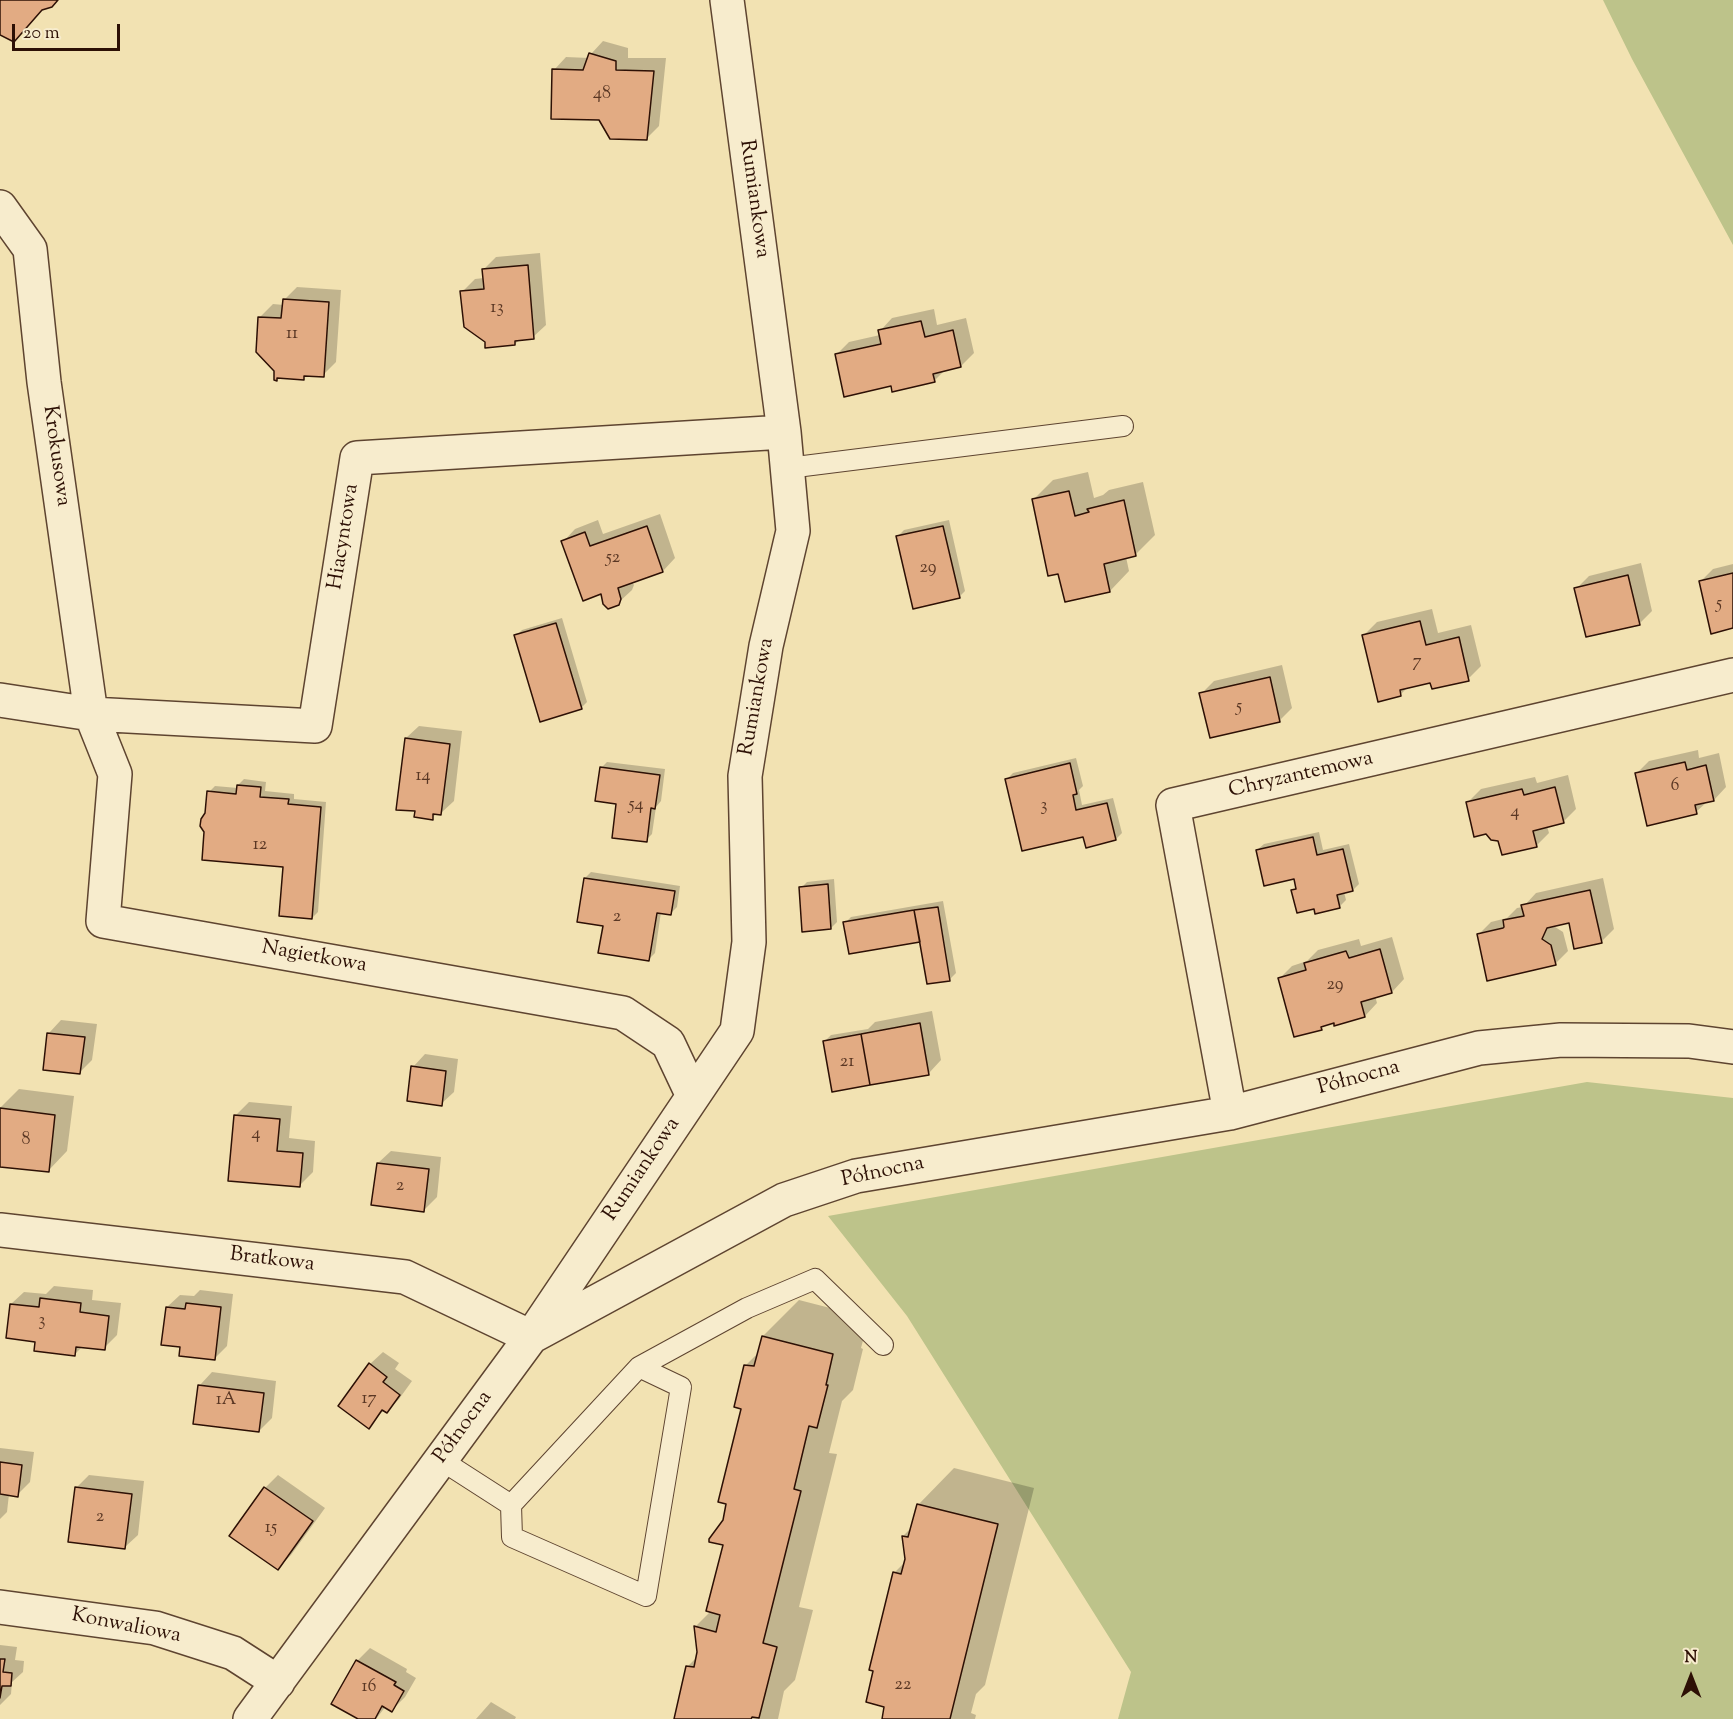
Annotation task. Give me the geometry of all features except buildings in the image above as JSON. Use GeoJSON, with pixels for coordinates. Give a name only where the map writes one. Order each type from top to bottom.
{"type":"FeatureCollection","features":[{"type":"Feature","properties":{"kind":"street","name":"Rumiankowa"},"geometry":{"type":"LineString","coordinates":[[531,1337],[737,1031],[749,942],[745,776],[766,646],[793,531],[784,432],[727,0]]}},
{"type":"Feature","properties":{"kind":"street","name":"Krokusowa"},"geometry":{"type":"LineString","coordinates":[[0,207],[30,249],[44,382],[91,714]]}},
{"type":"Feature","properties":{"kind":"street","name":"Hiacyntowa"},"geometry":{"type":"LineString","coordinates":[[0,700],[91,714],[315,726],[357,458],[784,432]]}},
{"type":"Feature","properties":{"kind":"street","name":"Chryzantemowa"},"geometry":{"type":"LineString","coordinates":[[1230,1113],[1173,805],[1733,675]]}},
{"type":"Feature","properties":{"kind":"street","name":"Nagietkowa"},"geometry":{"type":"LineString","coordinates":[[91,714],[115,774],[103,921],[623,1013],[668,1043],[693,1096]]}},
{"type":"Feature","properties":{"kind":"street","name":"Północna"},"geometry":{"type":"LineString","coordinates":[[250,1719],[531,1337],[784,1200],[856,1176],[1230,1113],[1479,1048],[1561,1040],[1689,1041],[1733,1047]]}},
{"type":"Feature","properties":{"kind":"street","name":"Bratkowa"},"geometry":{"type":"LineString","coordinates":[[0,1230],[405,1277],[531,1337]]}},
{"type":"Feature","properties":{"kind":"street","name":"Konwaliowa"},"geometry":{"type":"LineString","coordinates":[[0,1607],[155,1628],[233,1653],[278,1682]]}},
{"type":"Feature","properties":{"kind":"lane"},"geometry":{"type":"LineString","coordinates":[[788,468],[1123,426]]}},
{"type":"Feature","properties":{"kind":"lane"},"geometry":{"type":"LineString","coordinates":[[639,1367],[681,1387],[646,1596],[512,1537],[511,1505],[639,1367],[747,1308],[815,1279],[883,1345]]}},
{"type":"Feature","properties":{"kind":"lane"},"geometry":{"type":"LineString","coordinates":[[441,1460],[511,1505]]}},
{"type":"Feature","properties":{"kind":"green space"},"geometry":{"type":"Polygon","coordinates":[[[1603,0],[1733,0],[1733,245],[1632,59],[1603,0]]]}},
{"type":"Feature","properties":{"kind":"green space"},"geometry":{"type":"Polygon","coordinates":[[[1587,1082],[1733,1098],[1733,1719],[1118,1719],[1131,1672],[907,1316],[828,1216],[1587,1082]]]}}]}
